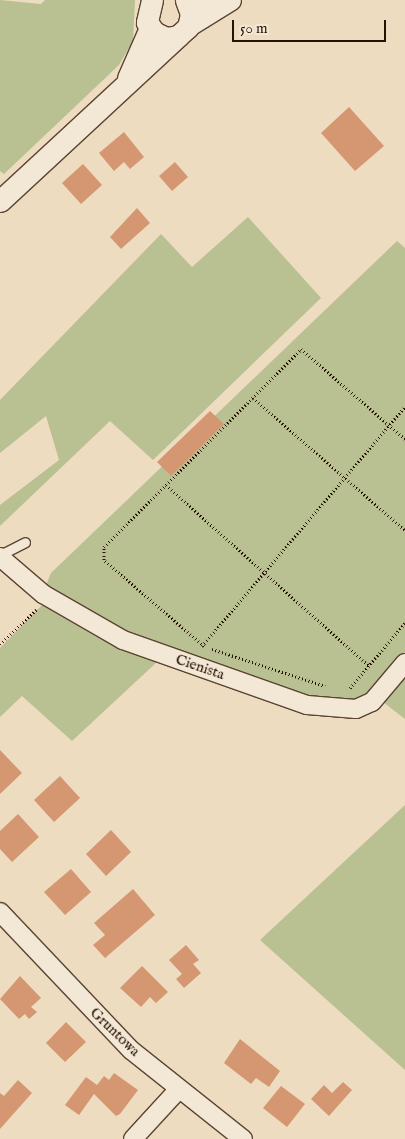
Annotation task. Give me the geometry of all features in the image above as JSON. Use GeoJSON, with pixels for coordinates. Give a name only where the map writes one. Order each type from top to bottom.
{"type":"FeatureCollection","features":[{"type":"Feature","properties":{"kind":"street"},"geometry":{"type":"LineString","coordinates":[[152,0],[146,15],[150,28],[166,38],[182,33],[191,18],[187,2],[234,1]]}},
{"type":"Feature","properties":{"kind":"street"},"geometry":{"type":"LineString","coordinates":[[0,201],[126,82],[182,33],[234,1]]}},
{"type":"Feature","properties":{"kind":"street"},"geometry":{"type":"LineString","coordinates":[[126,82],[150,28]]}},
{"type":"Feature","properties":{"kind":"street","name":"Cienista"},"geometry":{"type":"LineString","coordinates":[[0,556],[46,596],[123,640],[329,709],[356,709],[372,702],[405,663]]}},
{"type":"Feature","properties":{"kind":"street","name":"Gruntowa"},"geometry":{"type":"LineString","coordinates":[[0,912],[132,1050],[243,1139]]}},
{"type":"Feature","properties":{"kind":"street"},"geometry":{"type":"LineString","coordinates":[[133,1139],[179,1089]]}},
{"type":"Feature","properties":{"kind":"lane"},"geometry":{"type":"LineString","coordinates":[[0,556],[25,542]]}},
{"type":"Feature","properties":{"kind":"path"},"geometry":{"type":"LineString","coordinates":[[332,688],[202,646],[104,560],[104,547],[301,350],[405,439]]}},
{"type":"Feature","properties":{"kind":"path"},"geometry":{"type":"LineString","coordinates":[[253,398],[405,530]]}},
{"type":"Feature","properties":{"kind":"path"},"geometry":{"type":"LineString","coordinates":[[202,646],[405,408]]}},
{"type":"Feature","properties":{"kind":"path"},"geometry":{"type":"LineString","coordinates":[[166,484],[369,666]]}},
{"type":"Feature","properties":{"kind":"path"},"geometry":{"type":"LineString","coordinates":[[0,644],[46,596]]}},
{"type":"Feature","properties":{"kind":"path"},"geometry":{"type":"LineString","coordinates":[[341,691],[351,688],[405,623]]}},
{"type":"Feature","properties":{"kind":"green space"},"geometry":{"type":"Polygon","coordinates":[[[0,0],[41,4],[45,0],[135,0],[133,41],[119,65],[4,174],[0,171],[0,0]]]}},
{"type":"Feature","properties":{"kind":"green space"},"geometry":{"type":"Polygon","coordinates":[[[248,217],[321,298],[153,460],[110,421],[0,526],[0,505],[59,460],[46,416],[0,453],[0,400],[161,234],[192,267],[248,217]]]}},
{"type":"Feature","properties":{"kind":"green space"},"geometry":{"type":"Polygon","coordinates":[[[397,241],[405,248],[405,652],[366,696],[336,705],[223,668],[129,634],[45,588],[51,573],[397,241]]]}},
{"type":"Feature","properties":{"kind":"green space"},"geometry":{"type":"Polygon","coordinates":[[[42,605],[102,640],[157,662],[72,741],[22,696],[0,717],[0,648],[42,605]]]}},
{"type":"Feature","properties":{"kind":"green space"},"geometry":{"type":"Polygon","coordinates":[[[405,676],[405,719],[383,702],[405,676]]]}},
{"type":"Feature","properties":{"kind":"green space"},"geometry":{"type":"Polygon","coordinates":[[[405,805],[405,1070],[260,940],[405,805]]]}},
{"type":"Feature","properties":{"kind":"building"},"geometry":{"type":"Polygon","coordinates":[[[349,107],[384,146],[355,171],[321,133],[349,107]]]}},
{"type":"Feature","properties":{"kind":"building"},"geometry":{"type":"Polygon","coordinates":[[[124,132],[144,157],[130,169],[124,162],[114,171],[99,153],[124,132]]]}},
{"type":"Feature","properties":{"kind":"building"},"geometry":{"type":"Polygon","coordinates":[[[175,162],[188,177],[172,191],[159,176],[175,162]]]}},
{"type":"Feature","properties":{"kind":"building"},"geometry":{"type":"Polygon","coordinates":[[[83,164],[102,185],[81,204],[62,183],[83,164]]]}},
{"type":"Feature","properties":{"kind":"building"},"geometry":{"type":"Polygon","coordinates":[[[137,208],[150,223],[121,249],[110,237],[137,208]]]}},
{"type":"Feature","properties":{"kind":"building"},"geometry":{"type":"Polygon","coordinates":[[[210,411],[224,424],[171,476],[157,462],[210,411]]]}},
{"type":"Feature","properties":{"kind":"building"},"geometry":{"type":"Polygon","coordinates":[[[0,750],[22,773],[0,794],[0,750]]]}},
{"type":"Feature","properties":{"kind":"building"},"geometry":{"type":"Polygon","coordinates":[[[60,776],[80,798],[54,822],[34,800],[60,776]]]}},
{"type":"Feature","properties":{"kind":"building"},"geometry":{"type":"Polygon","coordinates":[[[18,814],[39,837],[12,862],[0,849],[0,831],[18,814]]]}},
{"type":"Feature","properties":{"kind":"building"},"geometry":{"type":"Polygon","coordinates":[[[111,830],[131,852],[106,876],[86,854],[111,830]]]}},
{"type":"Feature","properties":{"kind":"building"},"geometry":{"type":"Polygon","coordinates":[[[71,869],[91,892],[65,915],[44,892],[71,869]]]}},
{"type":"Feature","properties":{"kind":"building"},"geometry":{"type":"Polygon","coordinates":[[[133,889],[155,915],[105,958],[93,945],[105,935],[94,923],[133,889]]]}},
{"type":"Feature","properties":{"kind":"building"},"geometry":{"type":"Polygon","coordinates":[[[186,945],[199,960],[193,964],[201,973],[184,988],[176,979],[182,974],[169,960],[186,945]]]}},
{"type":"Feature","properties":{"kind":"building"},"geometry":{"type":"Polygon","coordinates":[[[142,966],[168,992],[156,1003],[150,997],[141,1007],[120,988],[142,966]]]}},
{"type":"Feature","properties":{"kind":"building"},"geometry":{"type":"Polygon","coordinates":[[[20,976],[41,998],[31,1007],[37,1012],[29,1019],[25,1014],[19,1019],[0,999],[20,976]]]}},
{"type":"Feature","properties":{"kind":"building"},"geometry":{"type":"Polygon","coordinates":[[[66,1022],[86,1042],[65,1062],[46,1043],[66,1022]]]}},
{"type":"Feature","properties":{"kind":"building"},"geometry":{"type":"Polygon","coordinates":[[[240,1039],[280,1071],[269,1087],[256,1078],[251,1084],[224,1063],[240,1039]]]}},
{"type":"Feature","properties":{"kind":"building"},"geometry":{"type":"Polygon","coordinates":[[[114,1073],[138,1090],[120,1114],[116,1116],[94,1094],[79,1115],[65,1105],[86,1077],[97,1085],[104,1076],[109,1080],[114,1073]]]}},
{"type":"Feature","properties":{"kind":"building"},"geometry":{"type":"Polygon","coordinates":[[[18,1080],[32,1093],[0,1129],[0,1093],[4,1096],[18,1080]]]}},
{"type":"Feature","properties":{"kind":"building"},"geometry":{"type":"Polygon","coordinates":[[[343,1082],[352,1090],[329,1116],[311,1099],[324,1085],[332,1093],[343,1082]]]}},
{"type":"Feature","properties":{"kind":"building"},"geometry":{"type":"Polygon","coordinates":[[[281,1086],[305,1104],[287,1127],[263,1108],[281,1086]]]}}]}
